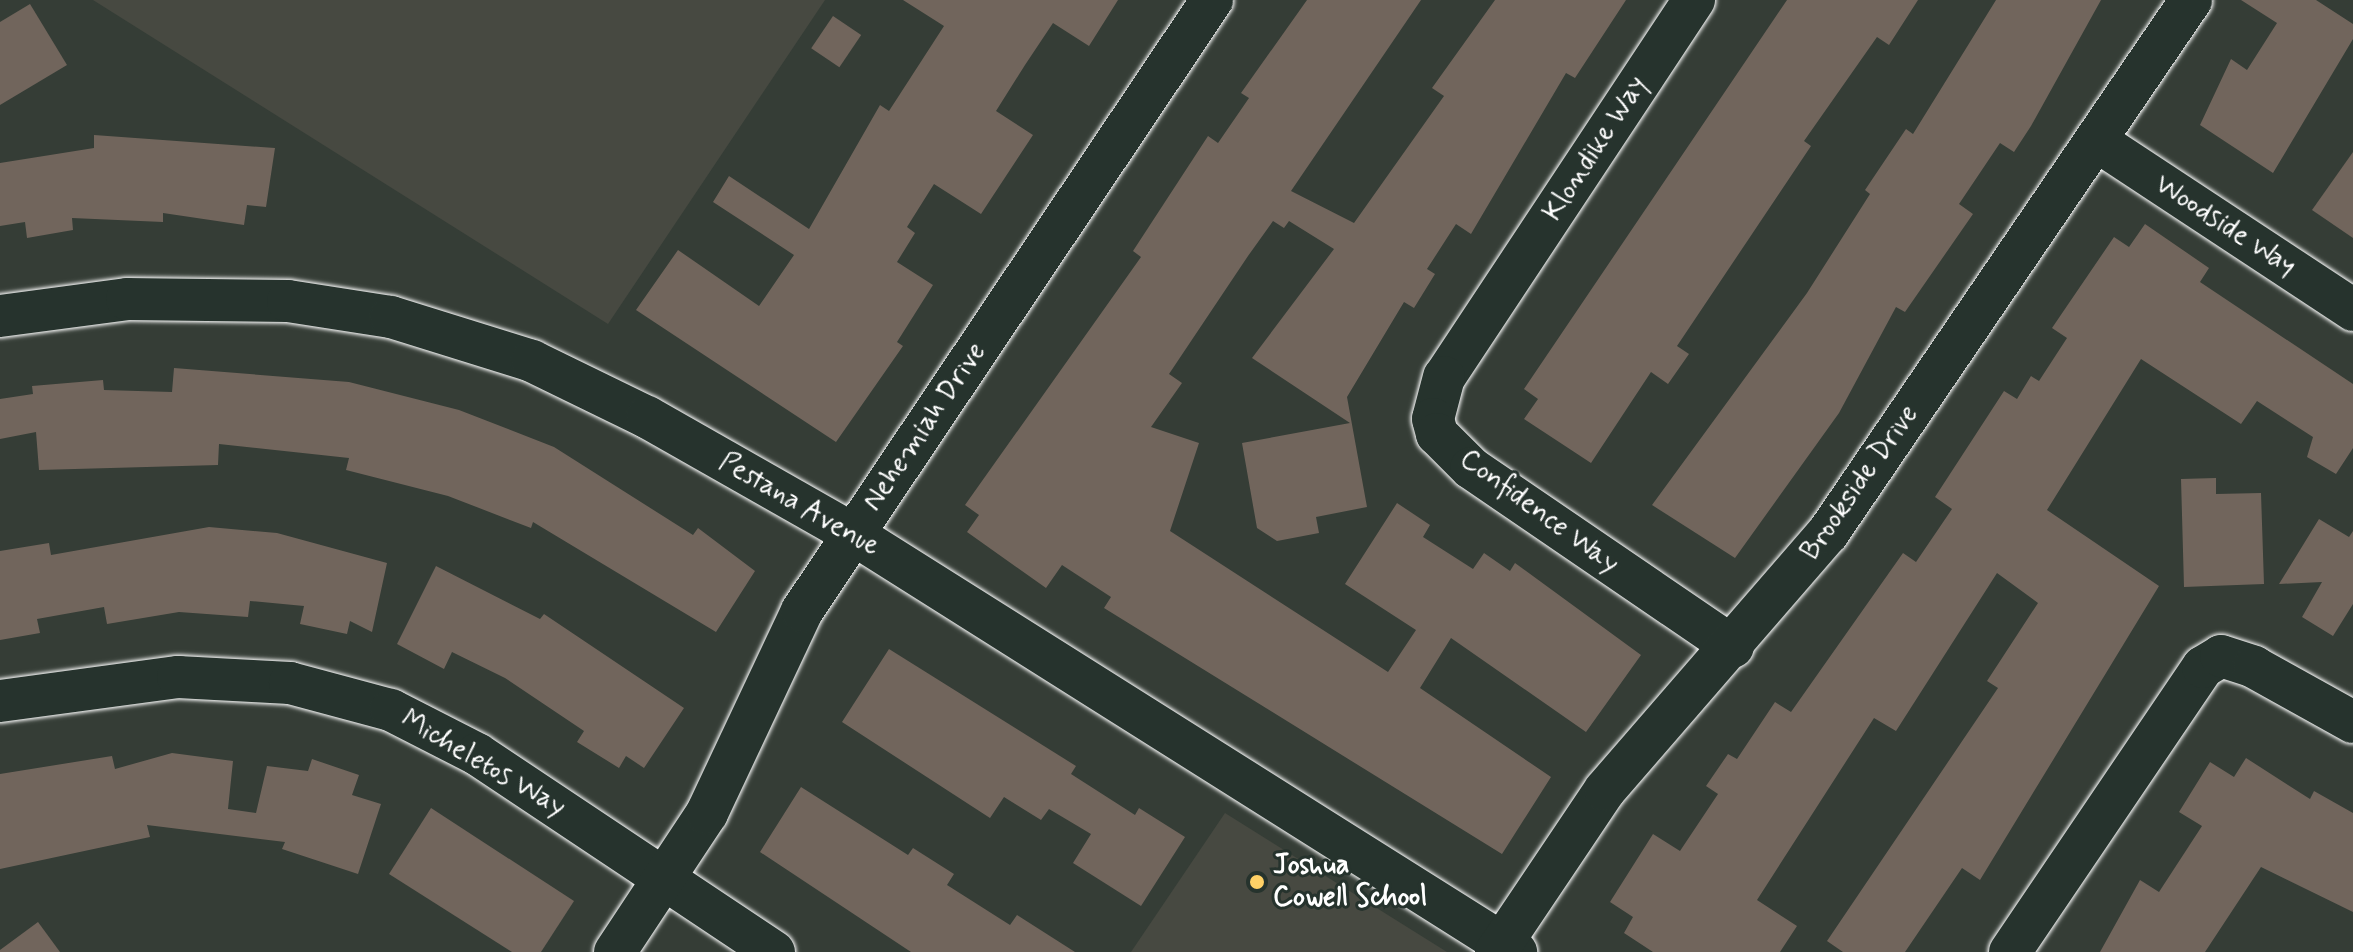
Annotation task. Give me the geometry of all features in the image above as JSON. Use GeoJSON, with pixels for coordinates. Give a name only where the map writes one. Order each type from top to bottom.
{"type":"FeatureCollection","features":[{"type":"Feature","properties":{"kind":"street","name":"Nehemiah Drive"},"geometry":{"type":"LineString","coordinates":[[615,952],[707,813],[802,611],[1212,0]]}},
{"type":"Feature","properties":{"kind":"street","name":"Klondike Way"},"geometry":{"type":"LineString","coordinates":[[1498,297],[1694,0]]}},
{"type":"Feature","properties":{"kind":"street","name":"Brookside Drive"},"geometry":{"type":"LineString","coordinates":[[1504,949],[1605,790],[1733,647],[1828,533],[2191,0]]}},
{"type":"Feature","properties":{"kind":"street","name":"Woodside Way"},"geometry":{"type":"LineString","coordinates":[[2097,141],[2353,310]]}},
{"type":"Feature","properties":{"kind":"street","name":"Confidence Way"},"geometry":{"type":"LineString","coordinates":[[1498,297],[1444,377],[1436,397],[1437,434],[1471,468],[1733,647]]}},
{"type":"Feature","properties":{"kind":"street","name":"Pestana Avenue"},"geometry":{"type":"LineString","coordinates":[[0,316],[127,299],[288,301],[391,317],[532,361],[647,417],[853,534],[1504,949]]}},
{"type":"Feature","properties":{"kind":"street"},"geometry":{"type":"LineString","coordinates":[[2010,952],[2203,667],[2221,656],[2353,722]]}},
{"type":"Feature","properties":{"kind":"street","name":"Micheletos Way"},"geometry":{"type":"LineString","coordinates":[[0,701],[178,677],[290,683],[391,710],[477,754],[774,952]]}},
{"type":"Feature","properties":{"kind":"shaded area"},"geometry":{"type":"Polygon","coordinates":[[[93,0],[825,0],[608,324],[93,0]]]}},
{"type":"Feature","properties":{"kind":"shaded area","name":"Joshua Cowell School"},"geometry":{"type":"Polygon","coordinates":[[[1225,813],[1447,952],[1131,952],[1225,813]]]}},
{"type":"Feature","properties":{"kind":"building"},"geometry":{"type":"Polygon","coordinates":[[[903,0],[1118,0],[1089,46],[1053,23],[1025,65],[996,111],[1033,135],[981,214],[934,184],[907,227],[915,233],[897,262],[933,285],[897,342],[903,346],[836,442],[636,310],[678,250],[759,306],[794,255],[713,202],[729,176],[809,229],[880,105],[889,111],[944,26],[903,0]]]}},
{"type":"Feature","properties":{"kind":"building"},"geometry":{"type":"Polygon","coordinates":[[[1307,0],[1421,0],[1291,191],[1354,223],[1444,96],[1432,88],[1495,0],[1626,0],[1575,78],[1566,73],[1471,234],[1456,224],[1427,269],[1435,274],[1414,308],[1404,302],[1347,397],[1367,507],[1316,517],[1319,533],[1277,541],[1257,528],[1242,443],[1350,423],[1252,358],[1334,249],[1289,221],[1284,228],[1273,221],[1248,256],[1169,374],[1182,383],[1151,427],[1199,443],[1170,531],[1388,672],[1416,630],[1345,584],[1397,503],[1430,525],[1423,537],[1473,569],[1484,553],[1510,571],[1515,563],[1641,655],[1586,732],[1451,638],[1420,688],[1551,777],[1502,854],[1104,608],[1111,597],[1062,565],[1046,588],[967,532],[979,515],[965,505],[1141,257],[1133,251],[1208,136],[1218,143],[1249,98],[1241,93],[1307,0]]]}},
{"type":"Feature","properties":{"kind":"building"},"geometry":{"type":"Polygon","coordinates":[[[1787,0],[1918,0],[1889,45],[1877,37],[1804,141],[1811,146],[1677,346],[1689,354],[1668,384],[1651,372],[1591,463],[1524,419],[1538,399],[1524,389],[1787,0]]]}},
{"type":"Feature","properties":{"kind":"building"},"geometry":{"type":"Polygon","coordinates":[[[1996,0],[2101,0],[2014,152],[2000,143],[1959,204],[1973,214],[1905,312],[1896,307],[1839,413],[1735,558],[1652,505],[1807,293],[1870,194],[1865,190],[1906,129],[1913,134],[1996,0]]]}},
{"type":"Feature","properties":{"kind":"building"},"geometry":{"type":"Polygon","coordinates":[[[2241,0],[2316,0],[2353,24],[2353,39],[2273,173],[2200,125],[2231,59],[2247,70],[2277,23],[2241,0]]]}},
{"type":"Feature","properties":{"kind":"building"},"geometry":{"type":"Polygon","coordinates":[[[30,4],[67,65],[0,105],[0,22],[30,4]]]}},
{"type":"Feature","properties":{"kind":"building"},"geometry":{"type":"Polygon","coordinates":[[[833,16],[861,35],[839,67],[811,48],[833,16]]]}},
{"type":"Feature","properties":{"kind":"building"},"geometry":{"type":"Polygon","coordinates":[[[94,135],[275,148],[266,207],[247,205],[244,225],[163,213],[163,222],[72,218],[73,230],[27,238],[25,222],[0,226],[0,163],[94,148],[94,135]]]}},
{"type":"Feature","properties":{"kind":"building"},"geometry":{"type":"Polygon","coordinates":[[[2353,152],[2353,238],[2312,210],[2353,152]]]}},
{"type":"Feature","properties":{"kind":"building"},"geometry":{"type":"Polygon","coordinates":[[[2145,224],[2209,268],[2200,282],[2353,384],[2353,448],[2336,474],[2307,457],[2313,437],[2257,401],[2241,424],[2141,359],[2047,510],[2159,586],[1980,880],[1962,868],[1905,952],[1843,952],[1827,941],[1998,688],[1987,681],[2038,603],[1997,573],[1896,731],[1874,718],[1757,900],[1797,926],[1780,952],[1653,952],[1624,933],[1633,917],[1610,902],[1653,834],[1680,851],[1718,794],[1706,786],[1728,754],[1737,759],[1775,702],[1791,712],[1903,553],[1916,562],[1952,509],[1935,497],[2004,391],[2017,399],[2031,376],[2039,381],[2067,338],[2052,328],[2114,237],[2129,247],[2145,224]]]}},
{"type":"Feature","properties":{"kind":"building"},"geometry":{"type":"Polygon","coordinates":[[[174,368],[349,382],[459,410],[554,447],[693,535],[698,528],[755,571],[716,632],[533,522],[531,528],[448,496],[346,470],[349,458],[219,444],[218,465],[39,470],[36,432],[0,439],[0,399],[33,394],[32,386],[103,380],[104,390],[172,392],[174,368]]]}},
{"type":"Feature","properties":{"kind":"building"},"geometry":{"type":"Polygon","coordinates":[[[2216,478],[2216,494],[2261,493],[2264,584],[2184,587],[2181,479],[2216,478]]]}},
{"type":"Feature","properties":{"kind":"building"},"geometry":{"type":"Polygon","coordinates":[[[2319,519],[2349,537],[2353,531],[2353,604],[2333,636],[2302,617],[2322,582],[2279,584],[2319,519]]]}},
{"type":"Feature","properties":{"kind":"building"},"geometry":{"type":"Polygon","coordinates":[[[209,527],[277,533],[387,563],[372,632],[350,621],[347,634],[300,624],[304,606],[250,601],[248,617],[179,612],[107,624],[104,607],[37,619],[40,633],[0,640],[0,551],[49,543],[51,555],[209,527]]]}},
{"type":"Feature","properties":{"kind":"building"},"geometry":{"type":"Polygon","coordinates":[[[436,566],[540,619],[544,614],[684,708],[644,768],[626,756],[619,768],[577,742],[584,731],[505,678],[452,652],[444,669],[397,644],[436,566]]]}},
{"type":"Feature","properties":{"kind":"building"},"geometry":{"type":"Polygon","coordinates":[[[889,649],[1076,766],[1071,774],[1135,815],[1139,808],[1185,837],[1141,906],[1073,863],[1091,834],[1049,809],[1041,820],[1004,797],[990,818],[842,722],[889,649]]]}},
{"type":"Feature","properties":{"kind":"building"},"geometry":{"type":"Polygon","coordinates":[[[172,753],[233,761],[228,809],[256,813],[267,766],[308,771],[312,759],[359,775],[352,795],[381,804],[358,874],[282,849],[285,842],[147,825],[150,837],[0,869],[0,774],[112,756],[115,769],[172,753]]]}},
{"type":"Feature","properties":{"kind":"building"},"geometry":{"type":"Polygon","coordinates":[[[2246,758],[2310,799],[2314,791],[2353,813],[2353,912],[2261,867],[2205,952],[2100,952],[2140,880],[2159,892],[2202,826],[2179,812],[2210,762],[2234,777],[2246,758]]]}},
{"type":"Feature","properties":{"kind":"building"},"geometry":{"type":"Polygon","coordinates":[[[801,787],[908,855],[913,848],[954,874],[947,885],[1010,925],[1017,915],[1075,952],[911,952],[760,852],[801,787]]]}},
{"type":"Feature","properties":{"kind":"building"},"geometry":{"type":"Polygon","coordinates":[[[431,808],[574,901],[541,952],[512,952],[389,874],[431,808]]]}},
{"type":"Feature","properties":{"kind":"building"},"geometry":{"type":"Polygon","coordinates":[[[38,922],[60,952],[0,952],[0,950],[38,922]]]}},
{"type":"Feature","properties":{"kind":"place","name":"Joshua Cowell School"},"geometry":{"type":"Point","coordinates":[1257,882]}}]}
